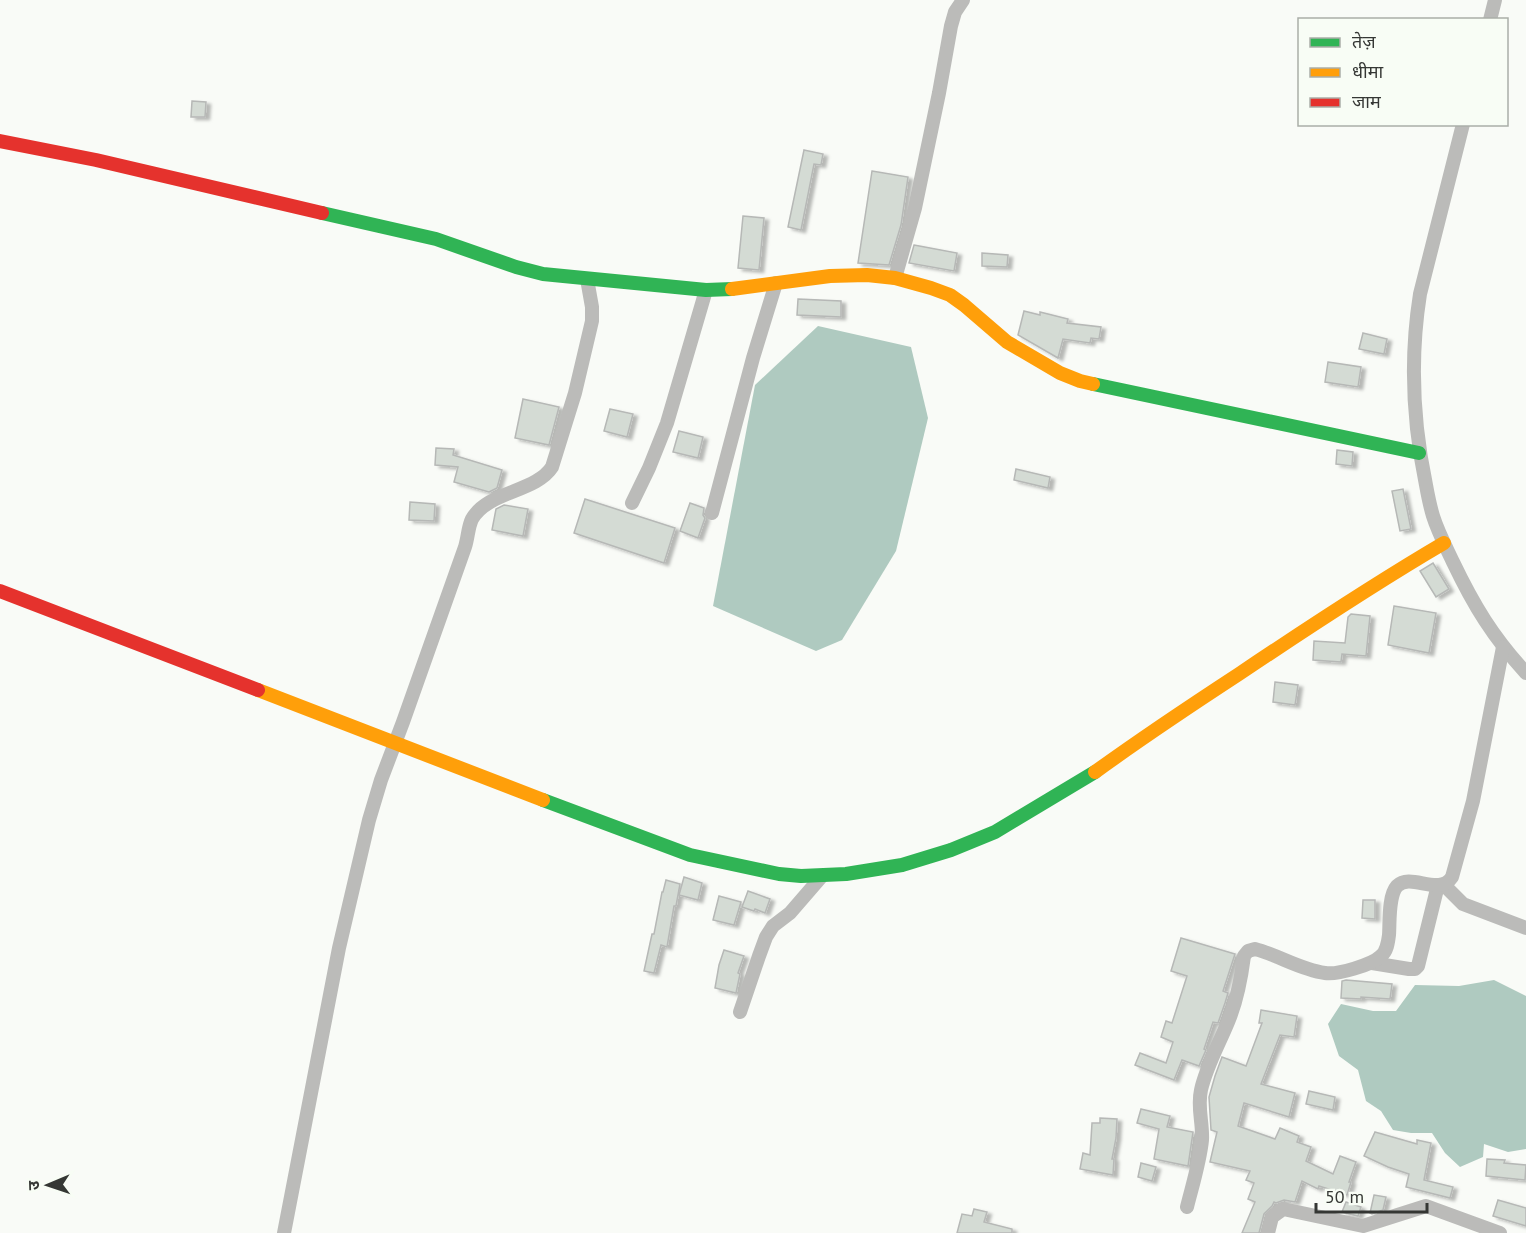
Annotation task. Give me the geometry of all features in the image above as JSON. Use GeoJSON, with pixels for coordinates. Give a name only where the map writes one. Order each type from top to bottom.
{"type":"FeatureCollection","features":[{"type":"Feature","properties":{"kind":"street"},"geometry":{"type":"LineString","coordinates":[[895,278],[915,208],[951,26],[955,12],[963,0]]}},
{"type":"Feature","properties":{"kind":"street"},"geometry":{"type":"LineString","coordinates":[[1490,18],[1495,0]]}},
{"type":"Feature","properties":{"kind":"street"},"geometry":{"type":"LineString","coordinates":[[1462,126],[1420,294],[1416,319],[1417,437],[1433,515],[1442,538],[1487,625],[1526,672]]}},
{"type":"Feature","properties":{"kind":"street"},"geometry":{"type":"LineString","coordinates":[[0,141],[118,165],[436,239],[522,270],[543,274],[706,290],[830,276],[867,275],[895,278],[950,295],[1007,342],[1059,373],[1080,381],[1419,453]]}},
{"type":"Feature","properties":{"kind":"street"},"geometry":{"type":"LineString","coordinates":[[284,1233],[339,948],[369,820],[381,780],[465,547],[473,518],[485,506],[541,478],[552,467],[575,393],[592,321],[587,279]]}},
{"type":"Feature","properties":{"kind":"street"},"geometry":{"type":"LineString","coordinates":[[712,513],[753,358],[776,283]]}},
{"type":"Feature","properties":{"kind":"street"},"geometry":{"type":"LineString","coordinates":[[632,503],[667,423],[706,290]]}},
{"type":"Feature","properties":{"kind":"street"},"geometry":{"type":"LineString","coordinates":[[0,591],[399,733],[605,824],[690,855],[779,874],[822,876],[872,871],[914,862],[951,850],[1005,826],[1089,776],[1291,639],[1400,569],[1442,538]]}},
{"type":"Feature","properties":{"kind":"street"},"geometry":{"type":"LineString","coordinates":[[1187,1207],[1201,1144],[1200,1092],[1238,995],[1244,956],[1248,951],[1255,949],[1312,970],[1330,974],[1372,963],[1382,956],[1386,949],[1391,903],[1393,893],[1398,886],[1411,882],[1441,885],[1449,882],[1473,801],[1503,647]]}},
{"type":"Feature","properties":{"kind":"street"},"geometry":{"type":"LineString","coordinates":[[740,1012],[766,937],[773,926],[790,913],[822,876]]}},
{"type":"Feature","properties":{"kind":"street"},"geometry":{"type":"LineString","coordinates":[[1441,885],[1463,904],[1526,928]]}},
{"type":"Feature","properties":{"kind":"street"},"geometry":{"type":"LineString","coordinates":[[1372,963],[1408,969],[1415,969],[1418,966],[1441,885]]}},
{"type":"Feature","properties":{"kind":"street"},"geometry":{"type":"LineString","coordinates":[[1268,1233],[1272,1217],[1282,1209],[1363,1226],[1426,1206],[1500,1233]]}},
{"type":"Feature","properties":{"kind":"shaded area"},"geometry":{"type":"Polygon","coordinates":[[[818,326],[911,347],[928,418],[896,551],[842,640],[816,651],[713,606],[755,385],[818,326]]]}},
{"type":"Feature","properties":{"kind":"shaded area"},"geometry":{"type":"Polygon","coordinates":[[[1494,980],[1526,996],[1526,1149],[1508,1152],[1484,1144],[1483,1157],[1460,1167],[1445,1153],[1432,1133],[1393,1130],[1381,1111],[1366,1101],[1358,1070],[1339,1056],[1328,1024],[1341,1004],[1373,1011],[1396,1011],[1415,985],[1459,986],[1494,980]]]}},
{"type":"Feature","properties":{"kind":"building"},"geometry":{"type":"Polygon","coordinates":[[[192,101],[206,102],[205,117],[191,117],[192,101]]]}},
{"type":"Feature","properties":{"kind":"building"},"geometry":{"type":"Polygon","coordinates":[[[804,150],[823,154],[821,165],[814,164],[801,230],[788,227],[804,150]]]}},
{"type":"Feature","properties":{"kind":"building"},"geometry":{"type":"Polygon","coordinates":[[[872,171],[908,177],[901,225],[889,265],[858,263],[872,171]]]}},
{"type":"Feature","properties":{"kind":"building"},"geometry":{"type":"Polygon","coordinates":[[[743,216],[764,218],[759,270],[738,268],[743,216]]]}},
{"type":"Feature","properties":{"kind":"building"},"geometry":{"type":"Polygon","coordinates":[[[914,245],[957,253],[954,271],[909,263],[914,245]]]}},
{"type":"Feature","properties":{"kind":"building"},"geometry":{"type":"Polygon","coordinates":[[[982,253],[1008,255],[1007,267],[982,266],[982,253]]]}},
{"type":"Feature","properties":{"kind":"building"},"geometry":{"type":"Polygon","coordinates":[[[798,299],[841,301],[841,317],[797,315],[798,299]]]}},
{"type":"Feature","properties":{"kind":"building"},"geometry":{"type":"Polygon","coordinates":[[[1024,311],[1040,315],[1040,312],[1068,319],[1067,323],[1101,327],[1099,339],[1091,338],[1090,343],[1063,339],[1058,358],[1018,335],[1024,311]]]}},
{"type":"Feature","properties":{"kind":"building"},"geometry":{"type":"Polygon","coordinates":[[[1363,333],[1387,339],[1384,354],[1359,349],[1363,333]]]}},
{"type":"Feature","properties":{"kind":"building"},"geometry":{"type":"Polygon","coordinates":[[[1328,362],[1361,367],[1358,387],[1325,382],[1328,362]]]}},
{"type":"Feature","properties":{"kind":"building"},"geometry":{"type":"Polygon","coordinates":[[[523,399],[559,407],[549,445],[515,438],[523,399]]]}},
{"type":"Feature","properties":{"kind":"building"},"geometry":{"type":"Polygon","coordinates":[[[610,409],[633,414],[627,437],[604,431],[610,409]]]}},
{"type":"Feature","properties":{"kind":"building"},"geometry":{"type":"Polygon","coordinates":[[[679,431],[703,437],[698,458],[673,452],[679,431]]]}},
{"type":"Feature","properties":{"kind":"building"},"geometry":{"type":"Polygon","coordinates":[[[436,448],[454,449],[453,455],[502,470],[497,488],[489,492],[454,482],[458,467],[435,465],[436,448]]]}},
{"type":"Feature","properties":{"kind":"building"},"geometry":{"type":"Polygon","coordinates":[[[1337,450],[1353,452],[1352,466],[1336,464],[1337,450]]]}},
{"type":"Feature","properties":{"kind":"building"},"geometry":{"type":"Polygon","coordinates":[[[1016,469],[1050,477],[1048,488],[1014,480],[1016,469]]]}},
{"type":"Feature","properties":{"kind":"building"},"geometry":{"type":"Polygon","coordinates":[[[1403,489],[1411,529],[1400,531],[1392,491],[1403,489]]]}},
{"type":"Feature","properties":{"kind":"building"},"geometry":{"type":"Polygon","coordinates":[[[585,499],[675,528],[664,563],[574,533],[585,499]]]}},
{"type":"Feature","properties":{"kind":"building"},"geometry":{"type":"Polygon","coordinates":[[[410,502],[435,504],[434,521],[409,520],[410,502]]]}},
{"type":"Feature","properties":{"kind":"building"},"geometry":{"type":"Polygon","coordinates":[[[690,503],[704,508],[705,518],[698,538],[680,531],[690,503]]]}},
{"type":"Feature","properties":{"kind":"building"},"geometry":{"type":"Polygon","coordinates":[[[504,505],[528,509],[523,536],[492,530],[496,509],[504,505]]]}},
{"type":"Feature","properties":{"kind":"building"},"geometry":{"type":"Polygon","coordinates":[[[1433,563],[1449,589],[1436,597],[1420,571],[1433,563]]]}},
{"type":"Feature","properties":{"kind":"building"},"geometry":{"type":"Polygon","coordinates":[[[1394,606],[1436,613],[1429,653],[1388,645],[1394,606]]]}},
{"type":"Feature","properties":{"kind":"building"},"geometry":{"type":"Polygon","coordinates":[[[1351,614],[1370,616],[1366,656],[1342,654],[1341,662],[1313,660],[1314,641],[1345,643],[1348,617],[1351,614]]]}},
{"type":"Feature","properties":{"kind":"building"},"geometry":{"type":"Polygon","coordinates":[[[1275,682],[1298,685],[1295,705],[1273,702],[1275,682]]]}},
{"type":"Feature","properties":{"kind":"building"},"geometry":{"type":"Polygon","coordinates":[[[684,877],[702,883],[698,900],[679,895],[684,877]]]}},
{"type":"Feature","properties":{"kind":"building"},"geometry":{"type":"Polygon","coordinates":[[[666,880],[680,884],[667,947],[661,945],[654,973],[644,971],[666,880]]]}},
{"type":"Feature","properties":{"kind":"building"},"geometry":{"type":"Polygon","coordinates":[[[748,891],[770,899],[765,913],[742,907],[748,891]]]}},
{"type":"Feature","properties":{"kind":"building"},"geometry":{"type":"Polygon","coordinates":[[[719,896],[741,902],[734,925],[713,920],[719,896]]]}},
{"type":"Feature","properties":{"kind":"building"},"geometry":{"type":"Polygon","coordinates":[[[1363,900],[1375,900],[1375,919],[1362,918],[1363,900]]]}},
{"type":"Feature","properties":{"kind":"building"},"geometry":{"type":"Polygon","coordinates":[[[1181,938],[1235,954],[1223,991],[1228,993],[1225,1003],[1218,1023],[1213,1022],[1204,1049],[1206,1050],[1199,1066],[1182,1060],[1174,1080],[1135,1065],[1140,1053],[1166,1063],[1173,1042],[1161,1037],[1166,1021],[1172,1023],[1187,976],[1171,971],[1181,938]]]}},
{"type":"Feature","properties":{"kind":"building"},"geometry":{"type":"Polygon","coordinates":[[[724,950],[744,956],[738,973],[740,974],[736,993],[715,988],[724,950]]]}},
{"type":"Feature","properties":{"kind":"building"},"geometry":{"type":"Polygon","coordinates":[[[1342,981],[1392,984],[1390,999],[1341,998],[1342,981]]]}},
{"type":"Feature","properties":{"kind":"building"},"geometry":{"type":"Polygon","coordinates":[[[1261,1010],[1297,1016],[1294,1037],[1280,1035],[1261,1084],[1295,1093],[1289,1117],[1244,1103],[1238,1126],[1275,1139],[1280,1128],[1299,1136],[1297,1142],[1311,1147],[1306,1161],[1333,1174],[1340,1156],[1356,1162],[1347,1195],[1319,1186],[1318,1189],[1302,1181],[1295,1202],[1284,1200],[1274,1202],[1264,1214],[1259,1233],[1242,1233],[1255,1202],[1248,1199],[1254,1183],[1246,1180],[1250,1171],[1210,1162],[1217,1132],[1211,1130],[1209,1097],[1222,1057],[1246,1066],[1262,1023],[1259,1023],[1261,1010]]]}},
{"type":"Feature","properties":{"kind":"building"},"geometry":{"type":"Polygon","coordinates":[[[1309,1091],[1335,1097],[1333,1110],[1306,1104],[1309,1091]]]}},
{"type":"Feature","properties":{"kind":"building"},"geometry":{"type":"Polygon","coordinates":[[[1141,1109],[1170,1116],[1167,1127],[1193,1132],[1188,1166],[1154,1159],[1159,1129],[1137,1123],[1141,1109]]]}},
{"type":"Feature","properties":{"kind":"building"},"geometry":{"type":"Polygon","coordinates":[[[1100,1118],[1117,1119],[1112,1159],[1114,1159],[1113,1175],[1080,1169],[1083,1153],[1090,1155],[1092,1123],[1100,1123],[1100,1118]]]}},
{"type":"Feature","properties":{"kind":"building"},"geometry":{"type":"Polygon","coordinates":[[[1375,1132],[1417,1144],[1417,1140],[1431,1143],[1424,1180],[1453,1187],[1450,1198],[1406,1187],[1409,1174],[1364,1156],[1375,1132]]]}},
{"type":"Feature","properties":{"kind":"building"},"geometry":{"type":"Polygon","coordinates":[[[1487,1159],[1526,1165],[1525,1180],[1486,1176],[1487,1159]]]}},
{"type":"Feature","properties":{"kind":"building"},"geometry":{"type":"Polygon","coordinates":[[[1141,1163],[1156,1167],[1152,1181],[1138,1177],[1141,1163]]]}},
{"type":"Feature","properties":{"kind":"building"},"geometry":{"type":"Polygon","coordinates":[[[1374,1195],[1386,1197],[1383,1210],[1372,1214],[1370,1213],[1374,1195]]]}},
{"type":"Feature","properties":{"kind":"building"},"geometry":{"type":"Polygon","coordinates":[[[1498,1200],[1526,1208],[1526,1226],[1493,1216],[1498,1200]]]}},
{"type":"Feature","properties":{"kind":"building"},"geometry":{"type":"Polygon","coordinates":[[[1346,1202],[1361,1207],[1358,1216],[1342,1212],[1346,1202]]]}},
{"type":"Feature","properties":{"kind":"building"},"geometry":{"type":"Polygon","coordinates":[[[974,1209],[987,1212],[984,1222],[1012,1229],[1012,1233],[957,1233],[962,1214],[972,1216],[974,1209]]]}},
{"type":"Feature","properties":{"kind":"traffic: fast"},"geometry":{"type":"LineString","coordinates":[[322,213],[436,239],[543,274],[706,290],[732,289]]}},
{"type":"Feature","properties":{"kind":"traffic: fast"},"geometry":{"type":"LineString","coordinates":[[1093,384],[1419,453]]}},
{"type":"Feature","properties":{"kind":"traffic: fast"},"geometry":{"type":"LineString","coordinates":[[543,800],[690,855],[779,874],[801,876],[846,874],[902,865],[951,850],[995,832],[1095,772]]}},
{"type":"Feature","properties":{"kind":"traffic: slow"},"geometry":{"type":"LineString","coordinates":[[732,289],[830,276],[867,275],[895,278],[950,295],[1007,342],[1060,373],[1093,384]]}},
{"type":"Feature","properties":{"kind":"traffic: slow"},"geometry":{"type":"LineString","coordinates":[[1095,772],[1166,722],[1315,624],[1444,543]]}},
{"type":"Feature","properties":{"kind":"traffic: slow"},"geometry":{"type":"LineString","coordinates":[[258,690],[543,800]]}},
{"type":"Feature","properties":{"kind":"traffic: jam"},"geometry":{"type":"LineString","coordinates":[[0,141],[96,160],[322,213]]}},
{"type":"Feature","properties":{"kind":"traffic: jam"},"geometry":{"type":"LineString","coordinates":[[0,591],[258,690]]}}]}
